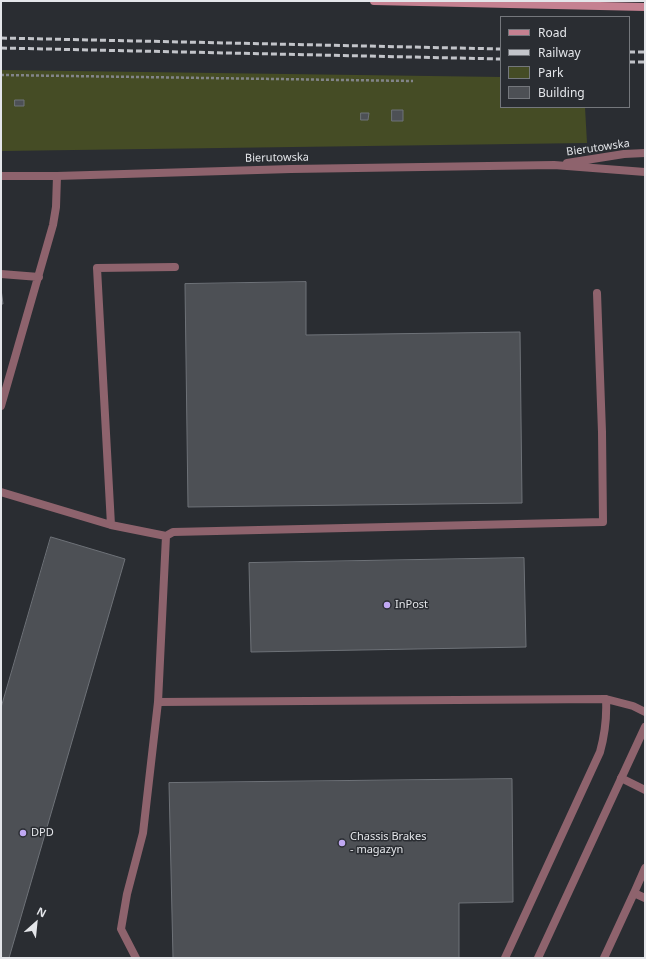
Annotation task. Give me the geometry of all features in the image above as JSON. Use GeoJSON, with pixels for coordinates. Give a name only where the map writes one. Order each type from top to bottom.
{"type":"FeatureCollection","features":[{"type":"Feature","properties":{"kind":"main road"},"geometry":{"type":"LineString","coordinates":[[374,1],[645,7]]}},
{"type":"Feature","properties":{"kind":"street","name":"Bierutowska"},"geometry":{"type":"LineString","coordinates":[[554,165],[624,154],[645,153]]}},
{"type":"Feature","properties":{"kind":"street","name":"Bierutowska"},"geometry":{"type":"LineString","coordinates":[[1,176],[57,176],[291,169],[554,165],[645,172]]}},
{"type":"Feature","properties":{"kind":"street"},"geometry":{"type":"LineString","coordinates":[[1,406],[24,320],[39,277],[56,207],[57,176]]}},
{"type":"Feature","properties":{"kind":"street"},"geometry":{"type":"LineString","coordinates":[[111,525],[97,268],[175,268]]}},
{"type":"Feature","properties":{"kind":"street"},"geometry":{"type":"LineString","coordinates":[[1,274],[39,277]]}},
{"type":"Feature","properties":{"kind":"street"},"geometry":{"type":"LineString","coordinates":[[1,492],[111,525],[166,536],[173,532],[603,522],[602,432],[597,293]]}},
{"type":"Feature","properties":{"kind":"street"},"geometry":{"type":"LineString","coordinates":[[136,958],[120,929],[127,894],[143,833],[158,702],[166,536]]}},
{"type":"Feature","properties":{"kind":"street"},"geometry":{"type":"LineString","coordinates":[[158,702],[606,699],[634,706],[645,712]]}},
{"type":"Feature","properties":{"kind":"street"},"geometry":{"type":"LineString","coordinates":[[505,958],[600,752],[605,735],[607,716],[606,699]]}},
{"type":"Feature","properties":{"kind":"street"},"geometry":{"type":"LineString","coordinates":[[538,958],[645,727]]}},
{"type":"Feature","properties":{"kind":"street"},"geometry":{"type":"LineString","coordinates":[[621,778],[645,790]]}},
{"type":"Feature","properties":{"kind":"street"},"geometry":{"type":"LineString","coordinates":[[604,958],[645,868]]}},
{"type":"Feature","properties":{"kind":"street"},"geometry":{"type":"LineString","coordinates":[[634,893],[645,898]]}},
{"type":"Feature","properties":{"kind":"path"},"geometry":{"type":"LineString","coordinates":[[1,75],[413,81]]}},
{"type":"Feature","properties":{"kind":"green space"},"geometry":{"type":"Polygon","coordinates":[[[1,70],[500,77],[500,108],[585,108],[587,143],[1,151],[1,70]]]}},
{"type":"Feature","properties":{"kind":"building"},"geometry":{"type":"Polygon","coordinates":[[[15,100],[24,100],[24,106],[15,106],[15,100]]]}},
{"type":"Feature","properties":{"kind":"building"},"geometry":{"type":"Polygon","coordinates":[[[392,110],[403,110],[403,121],[392,121],[392,110]]]}},
{"type":"Feature","properties":{"kind":"building"},"geometry":{"type":"Polygon","coordinates":[[[361,113],[369,113],[368,120],[361,120],[361,113]]]}},
{"type":"Feature","properties":{"kind":"building"},"geometry":{"type":"Polygon","coordinates":[[[306,282],[306,335],[520,332],[522,503],[188,507],[185,284],[306,282]]]}},
{"type":"Feature","properties":{"kind":"building"},"geometry":{"type":"Polygon","coordinates":[[[1,289],[3,304],[1,304],[1,289]]]}},
{"type":"Feature","properties":{"kind":"building","name":"DPD"},"geometry":{"type":"Polygon","coordinates":[[[51,537],[125,559],[9,958],[1,958],[1,708],[51,537]]]}},
{"type":"Feature","properties":{"kind":"building","name":"InPost"},"geometry":{"type":"Polygon","coordinates":[[[524,558],[526,647],[251,652],[249,563],[524,558]]]}},
{"type":"Feature","properties":{"kind":"building","name":"Chassis Brakes - magazyn"},"geometry":{"type":"Polygon","coordinates":[[[512,779],[513,902],[459,903],[459,958],[173,958],[169,783],[512,779]]]}},
{"type":"Feature","properties":{"kind":"railway"},"geometry":{"type":"LineString","coordinates":[[1,38],[500,49]]}},
{"type":"Feature","properties":{"kind":"railway"},"geometry":{"type":"LineString","coordinates":[[1,48],[500,59]]}},
{"type":"Feature","properties":{"kind":"railway"},"geometry":{"type":"LineString","coordinates":[[630,52],[645,52]]}},
{"type":"Feature","properties":{"kind":"railway"},"geometry":{"type":"LineString","coordinates":[[630,62],[645,62]]}},
{"type":"Feature","properties":{"kind":"place","name":"InPost"},"geometry":{"type":"Point","coordinates":[387,605]}},
{"type":"Feature","properties":{"kind":"place","name":"DPD"},"geometry":{"type":"Point","coordinates":[23,833]}},
{"type":"Feature","properties":{"kind":"place","name":"Chassis Brakes - magazyn"},"geometry":{"type":"Point","coordinates":[342,843]}}]}
